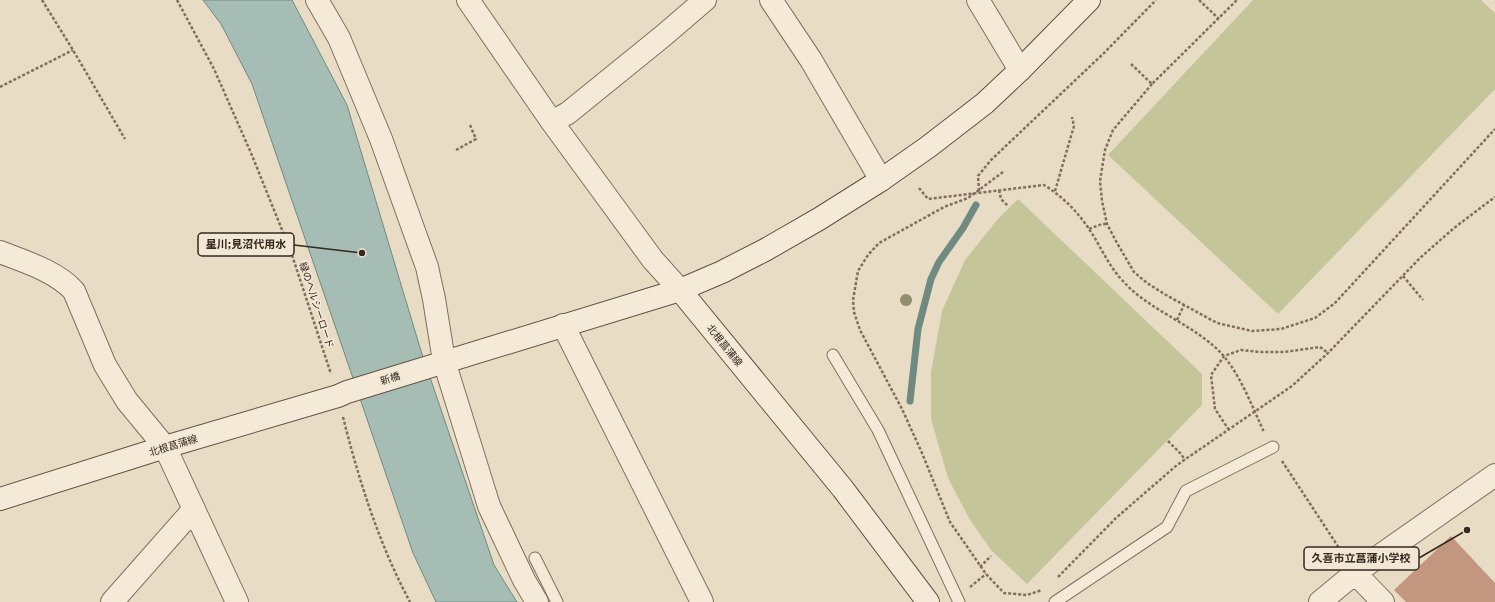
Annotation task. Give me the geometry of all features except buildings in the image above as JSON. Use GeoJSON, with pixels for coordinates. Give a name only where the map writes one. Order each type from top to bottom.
{"type":"FeatureCollection","features":[{"type":"Feature","properties":{"kind":"street"},"geometry":{"type":"LineString","coordinates":[[316,0],[339,38],[378,132],[424,259],[434,299],[439,363],[488,506],[524,580],[537,602]]}},
{"type":"Feature","properties":{"kind":"street","name":"北根菖蒲線"},"geometry":{"type":"LineString","coordinates":[[468,0],[552,122],[653,260],[680,290],[843,489],[928,602]]}},
{"type":"Feature","properties":{"kind":"street"},"geometry":{"type":"LineString","coordinates":[[552,122],[568,113],[705,0]]}},
{"type":"Feature","properties":{"kind":"street"},"geometry":{"type":"LineString","coordinates":[[771,0],[811,60],[881,180]]}},
{"type":"Feature","properties":{"kind":"street"},"geometry":{"type":"LineString","coordinates":[[978,0],[1020,70]]}},
{"type":"Feature","properties":{"kind":"street"},"geometry":{"type":"LineString","coordinates":[[439,363],[680,290],[722,272],[765,250],[819,219],[881,180],[928,147],[985,103],[1020,70],[1088,0]]}},
{"type":"Feature","properties":{"kind":"street"},"geometry":{"type":"LineString","coordinates":[[0,252],[53,275],[66,282],[74,291],[104,365],[127,401],[165,447],[236,602]]}},
{"type":"Feature","properties":{"kind":"street"},"geometry":{"type":"LineString","coordinates":[[563,325],[702,602]]}},
{"type":"Feature","properties":{"kind":"street","name":"新橋"},"geometry":{"type":"LineString","coordinates":[[342,394],[439,363]]}},
{"type":"Feature","properties":{"kind":"street","name":"北根菖蒲線"},"geometry":{"type":"LineString","coordinates":[[0,499],[165,447],[342,394]]}},
{"type":"Feature","properties":{"kind":"street"},"geometry":{"type":"LineString","coordinates":[[1320,602],[1355,573],[1495,475]]}},
{"type":"Feature","properties":{"kind":"street"},"geometry":{"type":"LineString","coordinates":[[112,602],[194,509]]}},
{"type":"Feature","properties":{"kind":"street"},"geometry":{"type":"LineString","coordinates":[[1355,573],[1383,602]]}},
{"type":"Feature","properties":{"kind":"lane"},"geometry":{"type":"LineString","coordinates":[[833,355],[878,430],[959,602]]}},
{"type":"Feature","properties":{"kind":"lane"},"geometry":{"type":"LineString","coordinates":[[1055,602],[1167,527],[1186,490],[1273,447]]}},
{"type":"Feature","properties":{"kind":"lane"},"geometry":{"type":"LineString","coordinates":[[535,558],[557,602]]}},
{"type":"Feature","properties":{"kind":"path"},"geometry":{"type":"LineString","coordinates":[[42,0],[73,50],[124,139]]}},
{"type":"Feature","properties":{"kind":"path","name":"緑のヘルシーロード"},"geometry":{"type":"LineString","coordinates":[[176,0],[214,70],[257,167],[291,252],[342,394],[354,460],[374,520],[410,602]]}},
{"type":"Feature","properties":{"kind":"path"},"geometry":{"type":"LineString","coordinates":[[979,192],[978,176],[990,160],[1104,53],[1156,0]]}},
{"type":"Feature","properties":{"kind":"path"},"geometry":{"type":"LineString","coordinates":[[1199,0],[1219,19]]}},
{"type":"Feature","properties":{"kind":"path"},"geometry":{"type":"LineString","coordinates":[[1237,0],[1152,84],[1113,130],[1105,150],[1100,181],[1102,201],[1107,224],[1134,272],[1147,283],[1217,323],[1252,331],[1281,329],[1315,318],[1335,304],[1495,129]]}},
{"type":"Feature","properties":{"kind":"path"},"geometry":{"type":"LineString","coordinates":[[0,88],[73,50]]}},
{"type":"Feature","properties":{"kind":"path"},"geometry":{"type":"LineString","coordinates":[[1131,64],[1152,84]]}},
{"type":"Feature","properties":{"kind":"path"},"geometry":{"type":"LineString","coordinates":[[1055,191],[1074,126],[1072,117]]}},
{"type":"Feature","properties":{"kind":"path"},"geometry":{"type":"LineString","coordinates":[[456,150],[476,139],[470,125]]}},
{"type":"Feature","properties":{"kind":"path"},"geometry":{"type":"LineString","coordinates":[[1003,172],[979,192],[944,207],[879,243],[868,255],[858,271],[853,300],[854,312],[860,330],[902,409],[950,522],[980,567],[1004,593],[1027,595],[1046,588]]}},
{"type":"Feature","properties":{"kind":"path"},"geometry":{"type":"LineString","coordinates":[[919,188],[928,199],[1044,184],[1055,191],[1074,209],[1089,229],[1121,280],[1142,299],[1177,320],[1217,349],[1224,356],[1230,364],[1268,440],[1355,573]]}},
{"type":"Feature","properties":{"kind":"path"},"geometry":{"type":"LineString","coordinates":[[998,190],[1001,199],[1008,206]]}},
{"type":"Feature","properties":{"kind":"path"},"geometry":{"type":"LineString","coordinates":[[1056,579],[1116,518],[1185,460],[1292,386],[1328,353],[1420,258],[1454,228],[1495,196]]}},
{"type":"Feature","properties":{"kind":"path"},"geometry":{"type":"LineString","coordinates":[[1089,229],[1102,224],[1107,224]]}},
{"type":"Feature","properties":{"kind":"path"},"geometry":{"type":"LineString","coordinates":[[1403,276],[1423,300]]}},
{"type":"Feature","properties":{"kind":"path"},"geometry":{"type":"LineString","coordinates":[[1177,320],[1184,305]]}},
{"type":"Feature","properties":{"kind":"path"},"geometry":{"type":"LineString","coordinates":[[1229,430],[1215,409],[1211,375],[1224,356],[1241,350],[1258,352],[1284,352],[1320,347],[1328,353]]}},
{"type":"Feature","properties":{"kind":"path"},"geometry":{"type":"LineString","coordinates":[[1168,441],[1185,460]]}},
{"type":"Feature","properties":{"kind":"path"},"geometry":{"type":"LineString","coordinates":[[980,567],[991,556]]}},
{"type":"Feature","properties":{"kind":"green space"},"geometry":{"type":"Polygon","coordinates":[[[1253,0],[1481,0],[1495,13],[1495,89],[1278,314],[1108,155],[1253,0]]]}},
{"type":"Feature","properties":{"kind":"green space"},"geometry":{"type":"Polygon","coordinates":[[[1018,199],[1202,374],[1202,405],[1027,584],[991,550],[970,520],[948,478],[931,419],[931,372],[942,311],[965,260],[998,219],[1018,199]]]}},
{"type":"Feature","properties":{"kind":"water"},"geometry":{"type":"Polygon","coordinates":[[[203,0],[292,0],[347,105],[421,351],[494,565],[517,602],[436,602],[413,553],[252,84],[221,24],[203,0]]]}},
{"type":"Feature","properties":{"kind":"waterway"},"geometry":{"type":"LineString","coordinates":[[910,401],[918,329],[931,279],[939,262],[963,228],[976,205]]}},
{"type":"Feature","properties":{"kind":"place","name":"星川;見沼代用水"},"geometry":{"type":"Point","coordinates":[362,253]}},
{"type":"Feature","properties":{"kind":"place","name":"久喜市立菖蒲小学校"},"geometry":{"type":"Point","coordinates":[1467,530]}}]}
